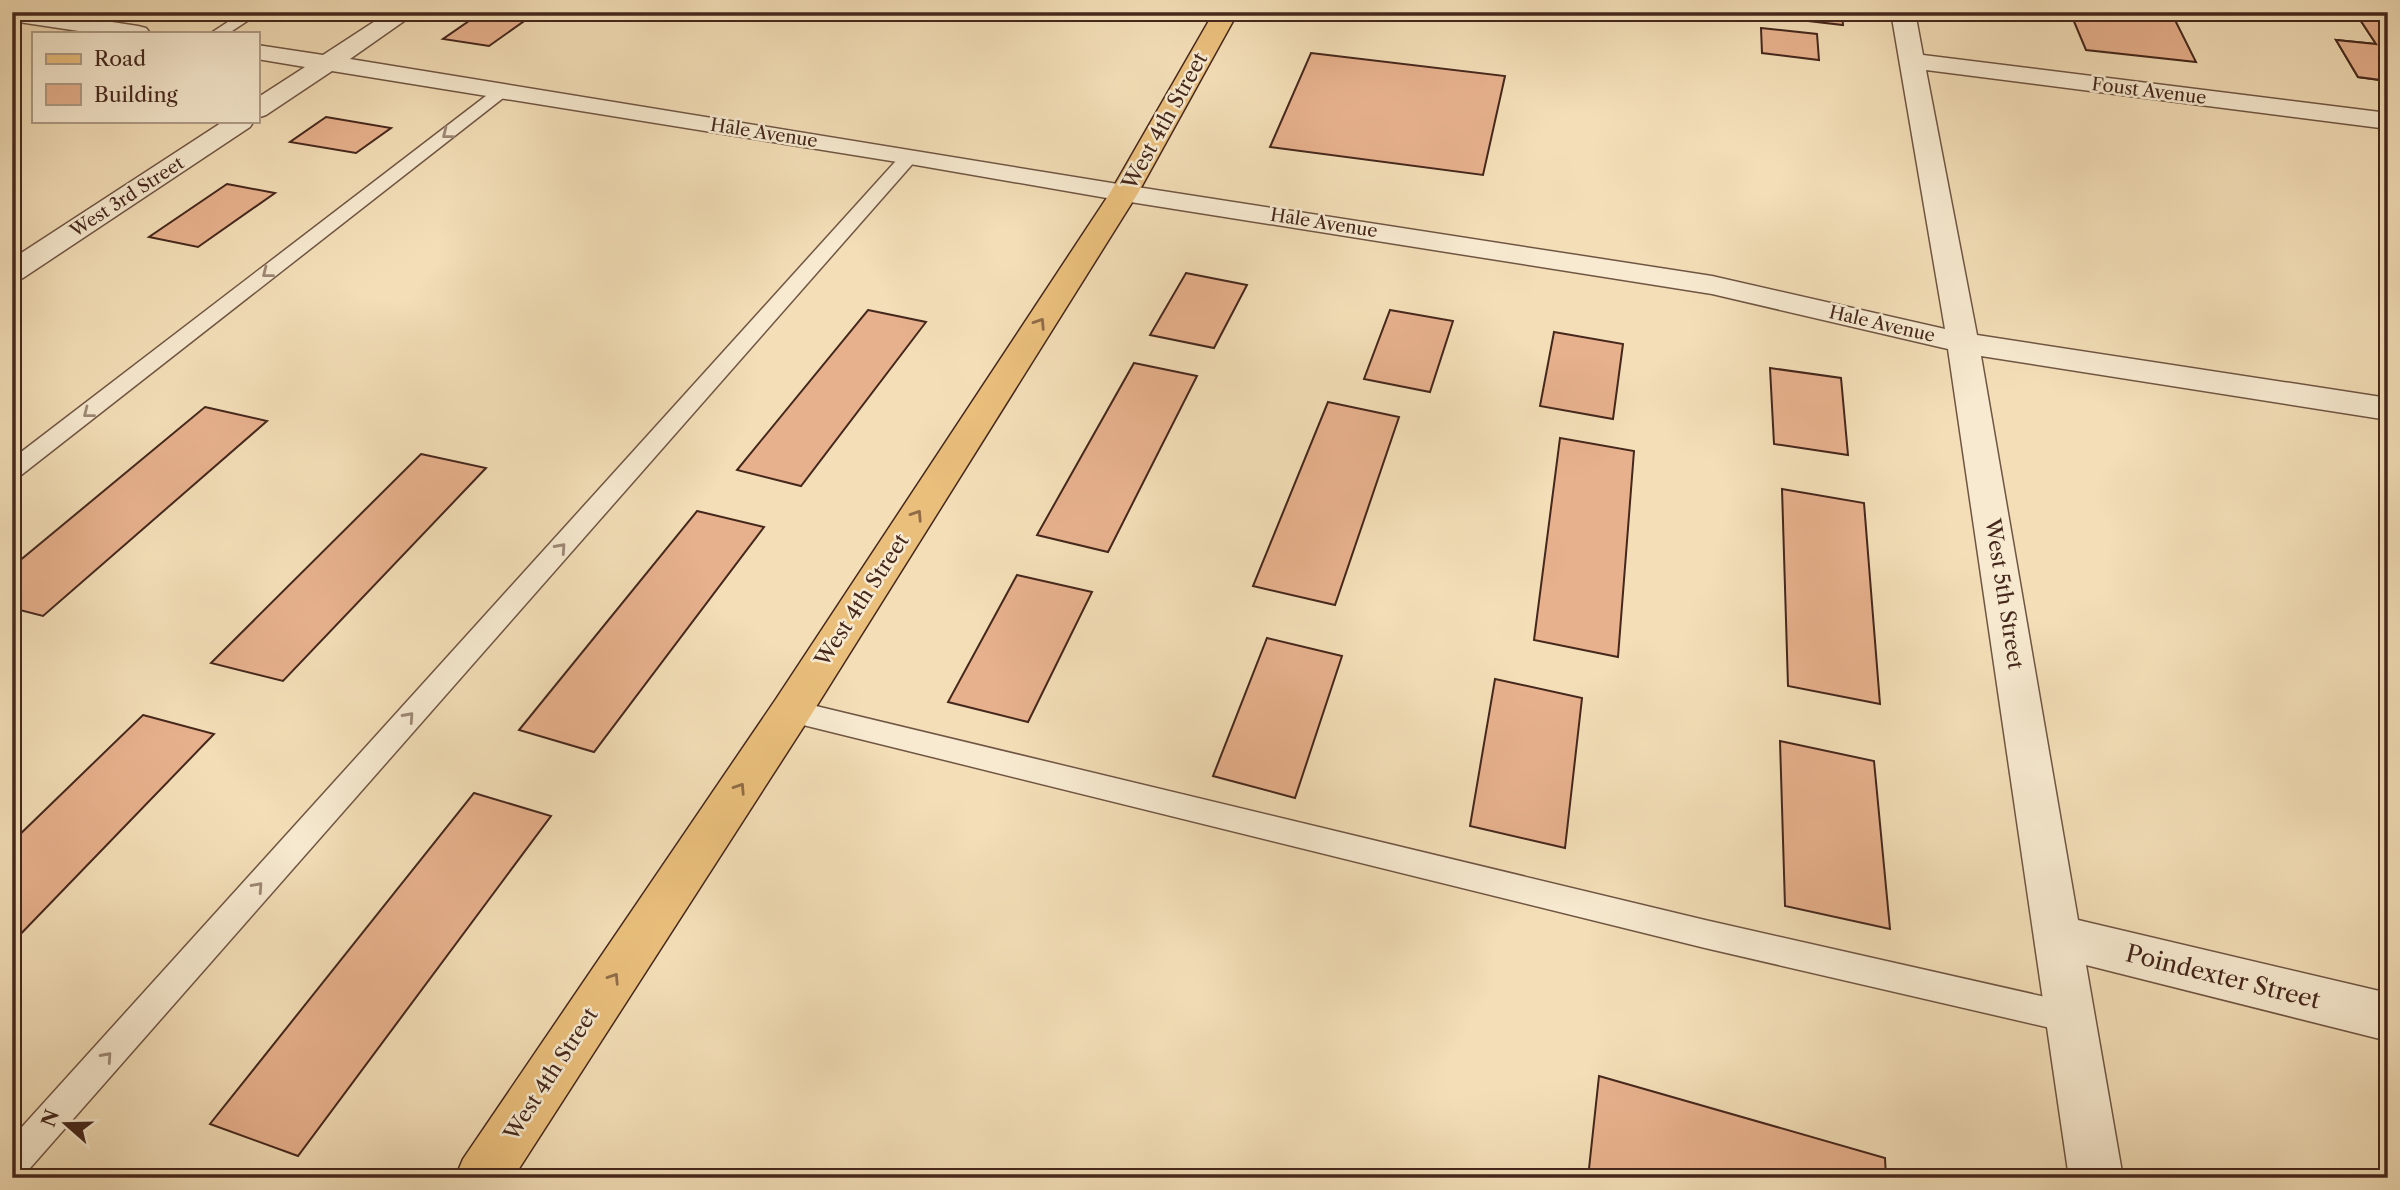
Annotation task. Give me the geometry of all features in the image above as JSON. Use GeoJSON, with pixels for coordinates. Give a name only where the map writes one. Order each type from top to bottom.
{"type":"FeatureCollection","features":[{"type":"Feature","properties":{"kind":"main road","name":"West 4th Street"},"geometry":{"type":"LineString","coordinates":[[482,1178],[791,711],[1124,193],[1226,12]]}},
{"type":"Feature","properties":{"kind":"street"},"geometry":{"type":"LineString","coordinates":[[259,109],[405,12]]}},
{"type":"Feature","properties":{"kind":"street","name":"West 5th Street"},"geometry":{"type":"LineString","coordinates":[[1903,12],[1963,342],[2096,1178]]}},
{"type":"Feature","properties":{"kind":"street"},"geometry":{"type":"LineString","coordinates":[[12,14],[131,32]]}},
{"type":"Feature","properties":{"kind":"street","name":"Hale Avenue"},"geometry":{"type":"LineString","coordinates":[[259,52],[910,156],[1124,193],[1712,285],[1963,342],[2388,409]]}},
{"type":"Feature","properties":{"kind":"street","name":"Foust Avenue"},"geometry":{"type":"LineString","coordinates":[[1910,61],[2388,121]]}},
{"type":"Feature","properties":{"kind":"street","name":"West 3rd Street"},"geometry":{"type":"LineString","coordinates":[[12,272],[239,122]]}},
{"type":"Feature","properties":{"kind":"street","name":"Poindexter Street"},"geometry":{"type":"LineString","coordinates":[[2059,937],[2388,1017]]}},
{"type":"Feature","properties":{"kind":"lane"},"geometry":{"type":"LineString","coordinates":[[221,32],[254,12]]}},
{"type":"Feature","properties":{"kind":"lane"},"geometry":{"type":"LineString","coordinates":[[12,471],[501,92]]}},
{"type":"Feature","properties":{"kind":"lane"},"geometry":{"type":"LineString","coordinates":[[12,1163],[910,156]]}},
{"type":"Feature","properties":{"kind":"lane"},"geometry":{"type":"LineString","coordinates":[[791,711],[1705,934],[2072,1018]]}},
{"type":"Feature","properties":{"kind":"building"},"geometry":{"type":"Polygon","coordinates":[[[482,12],[537,12],[489,46],[443,39],[482,12]]]}},
{"type":"Feature","properties":{"kind":"building"},"geometry":{"type":"Polygon","coordinates":[[[1765,12],[1842,12],[1843,25],[1765,16],[1765,12]]]}},
{"type":"Feature","properties":{"kind":"building"},"geometry":{"type":"Polygon","coordinates":[[[2070,12],[2171,12],[2196,62],[2086,50],[2070,12]]]}},
{"type":"Feature","properties":{"kind":"building"},"geometry":{"type":"Polygon","coordinates":[[[2355,12],[2388,12],[2388,81],[2358,77],[2336,40],[2376,44],[2355,12]]]}},
{"type":"Feature","properties":{"kind":"building"},"geometry":{"type":"Polygon","coordinates":[[[2355,12],[2388,12],[2388,81],[2358,77],[2336,40],[2376,44],[2355,12]]]}},
{"type":"Feature","properties":{"kind":"building"},"geometry":{"type":"Polygon","coordinates":[[[1761,28],[1817,34],[1819,60],[1762,53],[1761,28]]]}},
{"type":"Feature","properties":{"kind":"building"},"geometry":{"type":"Polygon","coordinates":[[[1311,53],[1505,76],[1483,175],[1270,147],[1311,53]]]}},
{"type":"Feature","properties":{"kind":"building"},"geometry":{"type":"Polygon","coordinates":[[[326,117],[391,128],[356,153],[290,142],[326,117]]]}},
{"type":"Feature","properties":{"kind":"building"},"geometry":{"type":"Polygon","coordinates":[[[227,184],[275,193],[198,247],[149,237],[227,184]]]}},
{"type":"Feature","properties":{"kind":"building"},"geometry":{"type":"Polygon","coordinates":[[[1186,273],[1247,285],[1214,348],[1150,335],[1186,273]]]}},
{"type":"Feature","properties":{"kind":"building"},"geometry":{"type":"Polygon","coordinates":[[[868,310],[926,322],[801,486],[737,470],[868,310]]]}},
{"type":"Feature","properties":{"kind":"building"},"geometry":{"type":"Polygon","coordinates":[[[1390,310],[1453,321],[1430,392],[1364,379],[1390,310]]]}},
{"type":"Feature","properties":{"kind":"building"},"geometry":{"type":"Polygon","coordinates":[[[1554,332],[1623,344],[1613,419],[1540,406],[1554,332]]]}},
{"type":"Feature","properties":{"kind":"building"},"geometry":{"type":"Polygon","coordinates":[[[1134,363],[1197,376],[1108,552],[1037,535],[1134,363]]]}},
{"type":"Feature","properties":{"kind":"building"},"geometry":{"type":"Polygon","coordinates":[[[1770,368],[1841,378],[1848,455],[1774,444],[1770,368]]]}},
{"type":"Feature","properties":{"kind":"building"},"geometry":{"type":"Polygon","coordinates":[[[1328,402],[1399,417],[1335,605],[1253,586],[1328,402]]]}},
{"type":"Feature","properties":{"kind":"building"},"geometry":{"type":"Polygon","coordinates":[[[205,407],[267,421],[43,616],[12,608],[12,567],[205,407]]]}},
{"type":"Feature","properties":{"kind":"building"},"geometry":{"type":"Polygon","coordinates":[[[1560,438],[1634,451],[1618,657],[1534,640],[1560,438]]]}},
{"type":"Feature","properties":{"kind":"building"},"geometry":{"type":"Polygon","coordinates":[[[421,454],[486,468],[283,681],[211,663],[421,454]]]}},
{"type":"Feature","properties":{"kind":"building"},"geometry":{"type":"Polygon","coordinates":[[[1782,489],[1864,503],[1880,704],[1788,686],[1782,489]]]}},
{"type":"Feature","properties":{"kind":"building"},"geometry":{"type":"Polygon","coordinates":[[[697,511],[764,527],[594,752],[519,730],[697,511]]]}},
{"type":"Feature","properties":{"kind":"building"},"geometry":{"type":"Polygon","coordinates":[[[1017,575],[1092,592],[1028,722],[948,702],[1017,575]]]}},
{"type":"Feature","properties":{"kind":"building"},"geometry":{"type":"Polygon","coordinates":[[[1267,638],[1342,656],[1295,798],[1213,776],[1267,638]]]}},
{"type":"Feature","properties":{"kind":"building"},"geometry":{"type":"Polygon","coordinates":[[[1495,679],[1582,698],[1565,848],[1470,826],[1495,679]]]}},
{"type":"Feature","properties":{"kind":"building"},"geometry":{"type":"Polygon","coordinates":[[[143,715],[214,734],[12,943],[12,842],[143,715]]]}},
{"type":"Feature","properties":{"kind":"building"},"geometry":{"type":"Polygon","coordinates":[[[1780,741],[1874,761],[1890,929],[1785,906],[1780,741]]]}},
{"type":"Feature","properties":{"kind":"building"},"geometry":{"type":"Polygon","coordinates":[[[474,793],[551,816],[298,1156],[210,1124],[474,793]]]}},
{"type":"Feature","properties":{"kind":"building"},"geometry":{"type":"Polygon","coordinates":[[[1599,1076],[1885,1158],[1886,1178],[1588,1178],[1599,1076]]]}}]}
